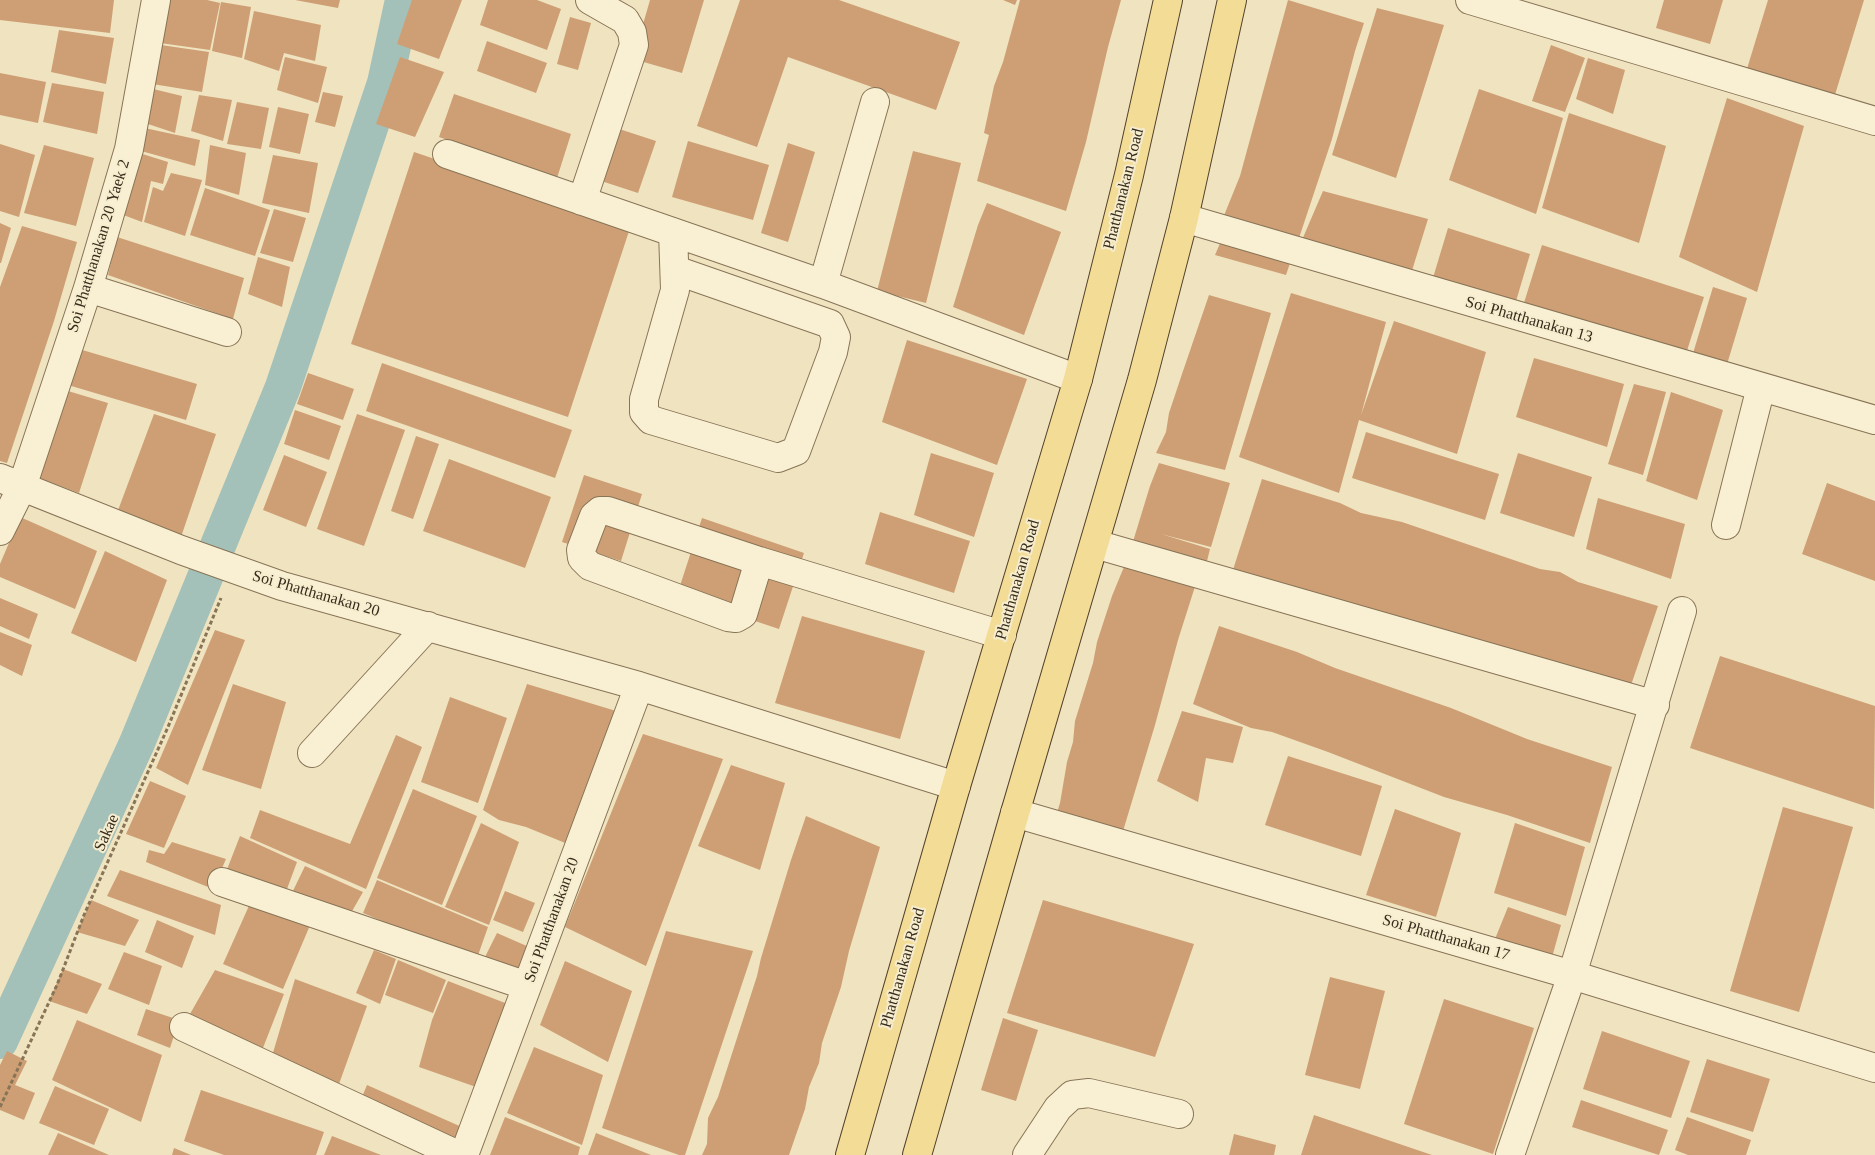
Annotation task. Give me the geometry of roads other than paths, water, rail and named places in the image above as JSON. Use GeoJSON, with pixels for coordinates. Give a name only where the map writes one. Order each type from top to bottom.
{"type":"FeatureCollection","features":[{"type":"Feature","properties":{"kind":"main road","name":"Phatthanakan Road"},"geometry":{"type":"LineString","coordinates":[[850,1155],[956,786],[1078,378],[1129,175],[1168,0]]}},
{"type":"Feature","properties":{"kind":"main road"},"geometry":{"type":"LineString","coordinates":[[917,1155],[1142,380],[1184,218],[1232,0]]}},
{"type":"Feature","properties":{"kind":"street","name":"Soi Phatthanakan 20 Yaek 2"},"geometry":{"type":"LineString","coordinates":[[0,531],[11,483],[88,288],[129,149],[156,0]]}},
{"type":"Feature","properties":{"kind":"street"},"geometry":{"type":"LineString","coordinates":[[582,201],[634,45],[632,32],[625,20],[590,0]]}},
{"type":"Feature","properties":{"kind":"street"},"geometry":{"type":"LineString","coordinates":[[1470,0],[1875,121]]}},
{"type":"Feature","properties":{"kind":"street"},"geometry":{"type":"LineString","coordinates":[[822,284],[875,102]]}},
{"type":"Feature","properties":{"kind":"street"},"geometry":{"type":"LineString","coordinates":[[446,154],[822,284],[1078,378]]}},
{"type":"Feature","properties":{"kind":"street","name":"Soi Phatthanakan 13"},"geometry":{"type":"LineString","coordinates":[[1184,218],[1875,420]]}},
{"type":"Feature","properties":{"kind":"street"},"geometry":{"type":"LineString","coordinates":[[673,232],[675,290],[644,400],[644,412],[652,420],[778,458],[796,451],[833,352],[836,337],[830,324],[675,270]]}},
{"type":"Feature","properties":{"kind":"street"},"geometry":{"type":"LineString","coordinates":[[88,288],[227,332]]}},
{"type":"Feature","properties":{"kind":"street"},"geometry":{"type":"LineString","coordinates":[[1726,525],[1761,387]]}},
{"type":"Feature","properties":{"kind":"street","name":"Soi Phatthanakan 20"},"geometry":{"type":"LineString","coordinates":[[11,483],[180,550],[282,586],[639,686],[956,786]]}},
{"type":"Feature","properties":{"kind":"street"},"geometry":{"type":"LineString","coordinates":[[759,560],[743,614],[736,618],[590,566],[582,558],[581,550],[594,516],[600,511],[608,511],[1002,635]]}},
{"type":"Feature","properties":{"kind":"street"},"geometry":{"type":"LineString","coordinates":[[1095,544],[1655,705]]}},
{"type":"Feature","properties":{"kind":"street"},"geometry":{"type":"LineString","coordinates":[[1510,1155],[1572,974],[1682,611]]}},
{"type":"Feature","properties":{"kind":"street"},"geometry":{"type":"LineString","coordinates":[[312,753],[428,626]]}},
{"type":"Feature","properties":{"kind":"street","name":"Soi Phatthanakan 20"},"geometry":{"type":"LineString","coordinates":[[464,1155],[639,686]]}},
{"type":"Feature","properties":{"kind":"street","name":"Soi Phatthanakan 17"},"geometry":{"type":"LineString","coordinates":[[1015,813],[1572,974],[1875,1068]]}},
{"type":"Feature","properties":{"kind":"street"},"geometry":{"type":"LineString","coordinates":[[222,882],[527,986]]}},
{"type":"Feature","properties":{"kind":"street"},"geometry":{"type":"LineString","coordinates":[[184,1027],[458,1155]]}},
{"type":"Feature","properties":{"kind":"street"},"geometry":{"type":"LineString","coordinates":[[1027,1155],[1058,1108],[1072,1095],[1089,1093],[1179,1114]]}},
{"type":"Feature","properties":{"kind":"waterway"},"geometry":{"type":"LineString","coordinates":[[0,1041],[137,743],[283,387],[385,83],[403,0]]}}]}
